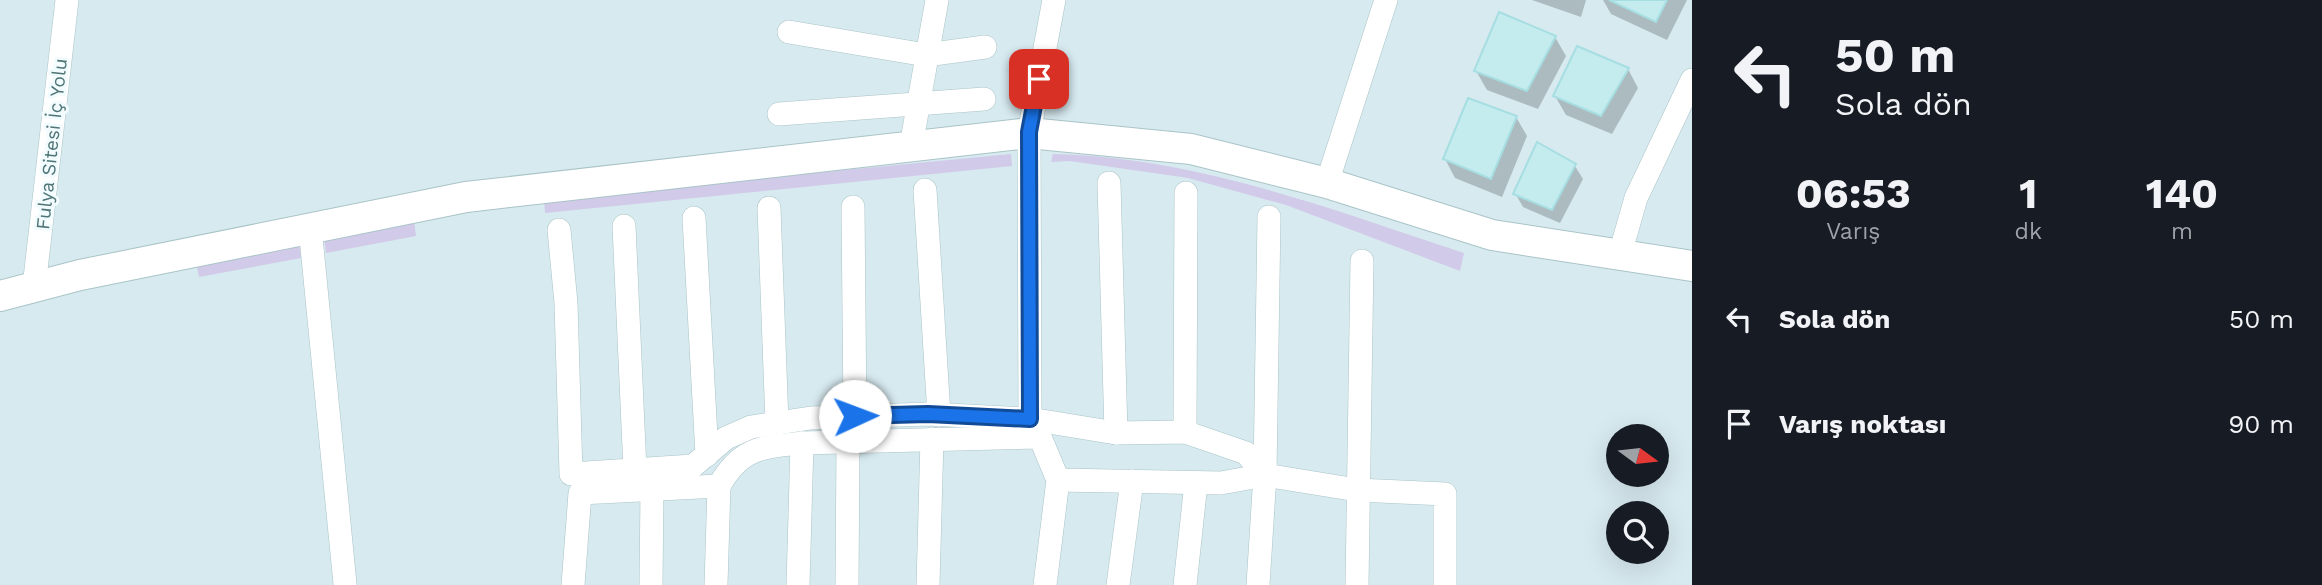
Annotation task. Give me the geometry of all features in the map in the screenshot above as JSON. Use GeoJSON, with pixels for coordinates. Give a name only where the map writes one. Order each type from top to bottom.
{"type":"FeatureCollection","features":[{"type":"Feature","properties":{"kind":"street","name":"Fulya Sitesi İç Yolu"},"geometry":{"type":"LineString","coordinates":[[34,287],[67,0]]}},
{"type":"Feature","properties":{"kind":"street"},"geometry":{"type":"LineString","coordinates":[[911,146],[937,0]]}},
{"type":"Feature","properties":{"kind":"street"},"geometry":{"type":"LineString","coordinates":[[1030,419],[1029,132],[1054,0]]}},
{"type":"Feature","properties":{"kind":"street"},"geometry":{"type":"LineString","coordinates":[[1327,183],[1386,0]]}},
{"type":"Feature","properties":{"kind":"street"},"geometry":{"type":"LineString","coordinates":[[789,32],[926,55],[985,47]]}},
{"type":"Feature","properties":{"kind":"street"},"geometry":{"type":"LineString","coordinates":[[1620,254],[1636,198],[1692,80]]}},
{"type":"Feature","properties":{"kind":"street"},"geometry":{"type":"LineString","coordinates":[[779,114],[918,106],[984,99]]}},
{"type":"Feature","properties":{"kind":"street"},"geometry":{"type":"LineString","coordinates":[[0,296],[310,227],[466,197],[1029,132],[1191,149],[1327,183],[1492,235],[1692,265]]}},
{"type":"Feature","properties":{"kind":"street"},"geometry":{"type":"LineString","coordinates":[[1109,183],[1116,433]]}},
{"type":"Feature","properties":{"kind":"street"},"geometry":{"type":"LineString","coordinates":[[925,190],[939,415]]}},
{"type":"Feature","properties":{"kind":"street"},"geometry":{"type":"LineString","coordinates":[[1185,432],[1186,193]]}},
{"type":"Feature","properties":{"kind":"street"},"geometry":{"type":"LineString","coordinates":[[853,207],[855,416]]}},
{"type":"Feature","properties":{"kind":"street"},"geometry":{"type":"LineString","coordinates":[[769,208],[777,423]]}},
{"type":"Feature","properties":{"kind":"street"},"geometry":{"type":"LineString","coordinates":[[1258,585],[1265,475],[1269,217]]}},
{"type":"Feature","properties":{"kind":"street"},"geometry":{"type":"LineString","coordinates":[[694,218],[707,455]]}},
{"type":"Feature","properties":{"kind":"street"},"geometry":{"type":"LineString","coordinates":[[624,226],[635,470]]}},
{"type":"Feature","properties":{"kind":"street"},"geometry":{"type":"LineString","coordinates":[[310,227],[345,584]]}},
{"type":"Feature","properties":{"kind":"street"},"geometry":{"type":"LineString","coordinates":[[559,230],[566,303],[571,474],[693,466],[726,438],[751,427],[855,416],[939,415],[1030,419],[1116,433],[1185,432],[1246,453],[1265,475]]}},
{"type":"Feature","properties":{"kind":"street"},"geometry":{"type":"LineString","coordinates":[[1357,585],[1362,261]]}},
{"type":"Feature","properties":{"kind":"street"},"geometry":{"type":"LineString","coordinates":[[716,585],[719,486],[730,465],[749,452],[802,443],[1040,437],[1058,480],[1045,585]]}},
{"type":"Feature","properties":{"kind":"street"},"geometry":{"type":"LineString","coordinates":[[928,585],[932,439]]}},
{"type":"Feature","properties":{"kind":"street"},"geometry":{"type":"LineString","coordinates":[[847,585],[848,442]]}},
{"type":"Feature","properties":{"kind":"street"},"geometry":{"type":"LineString","coordinates":[[798,585],[802,443]]}},
{"type":"Feature","properties":{"kind":"street"},"geometry":{"type":"LineString","coordinates":[[1058,480],[1221,483],[1265,475],[1357,490],[1445,494],[1445,585]]}},
{"type":"Feature","properties":{"kind":"street"},"geometry":{"type":"LineString","coordinates":[[1118,585],[1132,481]]}},
{"type":"Feature","properties":{"kind":"street"},"geometry":{"type":"LineString","coordinates":[[1185,585],[1196,483]]}},
{"type":"Feature","properties":{"kind":"street"},"geometry":{"type":"LineString","coordinates":[[573,585],[580,492],[719,486]]}},
{"type":"Feature","properties":{"kind":"street"},"geometry":{"type":"LineString","coordinates":[[651,585],[652,489]]}},
{"type":"Feature","properties":{"kind":"shaded area"},"geometry":{"type":"Polygon","coordinates":[[[0,0],[1692,0],[1692,585],[0,585],[0,0]]]}},
{"type":"Feature","properties":{"kind":"shaded area"},"geometry":{"type":"Polygon","coordinates":[[[1011,154],[1012,166],[545,213],[544,199],[1011,154]]]}},
{"type":"Feature","properties":{"kind":"shaded area"},"geometry":{"type":"Polygon","coordinates":[[[1053,154],[1106,157],[1158,165],[1262,188],[1464,253],[1460,271],[1286,205],[1188,178],[1070,161],[1051,162],[1053,154]]]}},
{"type":"Feature","properties":{"kind":"shaded area"},"geometry":{"type":"Polygon","coordinates":[[[414,221],[416,236],[326,253],[324,237],[414,221]]]}},
{"type":"Feature","properties":{"kind":"shaded area"},"geometry":{"type":"Polygon","coordinates":[[[299,243],[301,258],[199,277],[196,262],[299,243]]]}},
{"type":"Feature","properties":{"kind":"building"},"geometry":{"type":"Polygon","coordinates":[[[1609,0],[1667,0],[1656,22],[1609,0]]]}},
{"type":"Feature","properties":{"kind":"building"},"geometry":{"type":"Polygon","coordinates":[[[1499,12],[1556,36],[1527,91],[1474,71],[1499,12]]]}},
{"type":"Feature","properties":{"kind":"building"},"geometry":{"type":"Polygon","coordinates":[[[1577,46],[1629,68],[1601,116],[1553,96],[1577,46]]]}},
{"type":"Feature","properties":{"kind":"building"},"geometry":{"type":"Polygon","coordinates":[[[1468,98],[1517,116],[1491,179],[1443,159],[1468,98]]]}},
{"type":"Feature","properties":{"kind":"building"},"geometry":{"type":"Polygon","coordinates":[[[1537,142],[1576,164],[1552,210],[1513,194],[1537,142]]]}},
{"type":"Feature","properties":{"kind":"route"},"geometry":{"type":"LineString","coordinates":[[855,416],[928,414],[1030,419],[1029,132],[1039,79]]}}]}
